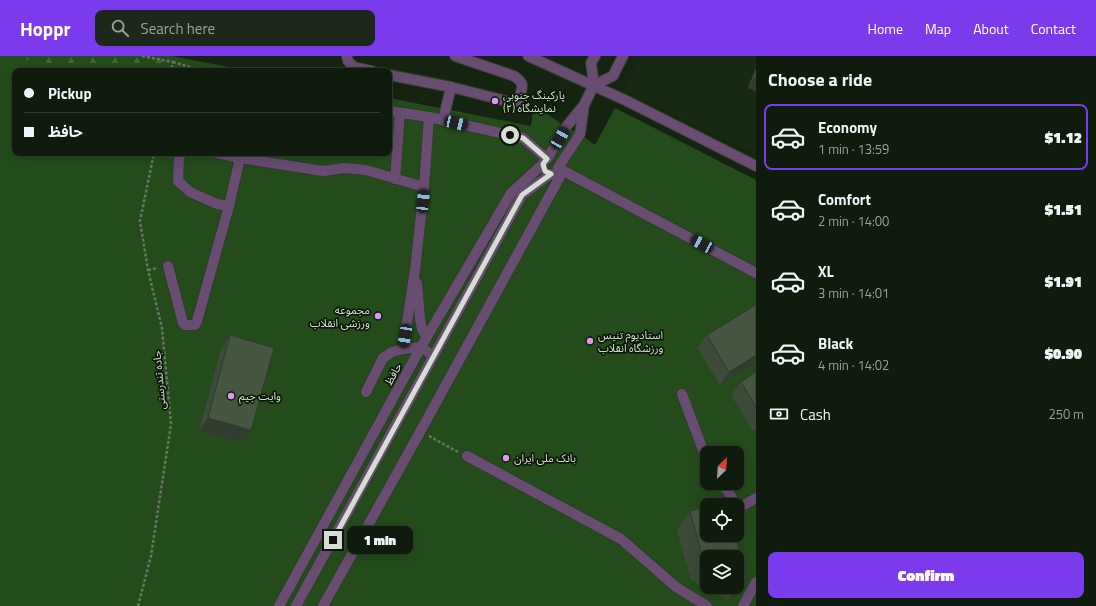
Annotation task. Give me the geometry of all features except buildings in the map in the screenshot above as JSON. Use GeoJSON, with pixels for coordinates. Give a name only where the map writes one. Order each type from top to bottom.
{"type":"FeatureCollection","features":[{"type":"Feature","properties":{"kind":"street"},"geometry":{"type":"LineString","coordinates":[[347,56],[348,61],[354,67],[358,68]]}},
{"type":"Feature","properties":{"kind":"street"},"geometry":{"type":"LineString","coordinates":[[392,76],[510,102],[515,102],[519,99],[523,86],[521,80],[514,76],[455,56]]}},
{"type":"Feature","properties":{"kind":"street"},"geometry":{"type":"LineString","coordinates":[[528,56],[594,85],[756,166]]}},
{"type":"Feature","properties":{"kind":"street"},"geometry":{"type":"LineString","coordinates":[[323,606],[420,432],[557,171],[580,134],[584,106],[594,85],[591,63],[595,56]]}},
{"type":"Feature","properties":{"kind":"street"},"geometry":{"type":"LineString","coordinates":[[594,85],[613,76],[623,56]]}},
{"type":"Feature","properties":{"kind":"street"},"geometry":{"type":"LineString","coordinates":[[442,120],[450,88]]}},
{"type":"Feature","properties":{"kind":"street","name":"حافظ"},"geometry":{"type":"LineString","coordinates":[[279,606],[421,347],[511,193],[545,161],[566,127],[584,106]]}},
{"type":"Feature","properties":{"kind":"street"},"geometry":{"type":"LineString","coordinates":[[392,112],[429,117],[523,138],[545,161],[555,160],[557,171]]}},
{"type":"Feature","properties":{"kind":"street"},"geometry":{"type":"LineString","coordinates":[[395,179],[400,113]]}},
{"type":"Feature","properties":{"kind":"street"},"geometry":{"type":"LineString","coordinates":[[403,349],[415,270],[424,188],[429,117]]}},
{"type":"Feature","properties":{"kind":"street"},"geometry":{"type":"LineString","coordinates":[[180,156],[178,181],[190,192],[217,204],[229,206]]}},
{"type":"Feature","properties":{"kind":"street"},"geometry":{"type":"LineString","coordinates":[[231,156],[324,171],[344,168],[366,170],[424,188]]}},
{"type":"Feature","properties":{"kind":"street"},"geometry":{"type":"LineString","coordinates":[[168,266],[183,323],[185,326],[195,325],[229,206],[240,158]]}},
{"type":"Feature","properties":{"kind":"street"},"geometry":{"type":"LineString","coordinates":[[557,171],[756,273]]}},
{"type":"Feature","properties":{"kind":"street"},"geometry":{"type":"LineString","coordinates":[[296,606],[522,195],[557,171]]}},
{"type":"Feature","properties":{"kind":"street"},"geometry":{"type":"LineString","coordinates":[[415,270],[420,319],[422,329],[427,337]]}},
{"type":"Feature","properties":{"kind":"street"},"geometry":{"type":"LineString","coordinates":[[366,392],[383,358],[392,352],[421,347],[434,356]]}},
{"type":"Feature","properties":{"kind":"street"},"geometry":{"type":"LineString","coordinates":[[682,394],[701,446]]}},
{"type":"Feature","properties":{"kind":"street"},"geometry":{"type":"LineString","coordinates":[[466,456],[621,539],[676,587],[707,606]]}},
{"type":"Feature","properties":{"kind":"street"},"geometry":{"type":"LineString","coordinates":[[727,490],[739,508],[756,498]]}},
{"type":"Feature","properties":{"kind":"street"},"geometry":{"type":"LineString","coordinates":[[743,606],[756,582]]}},
{"type":"Feature","properties":{"kind":"path"},"geometry":{"type":"LineString","coordinates":[[142,56],[173,62],[193,68]]}},
{"type":"Feature","properties":{"kind":"path"},"geometry":{"type":"LineString","coordinates":[[172,68],[173,62]]}},
{"type":"Feature","properties":{"kind":"path","name":"جاده تندرستی"},"geometry":{"type":"LineString","coordinates":[[138,606],[151,556],[171,424],[162,328],[148,270],[140,221],[153,156]]}},
{"type":"Feature","properties":{"kind":"path"},"geometry":{"type":"LineString","coordinates":[[420,432],[466,456]]}},
{"type":"Feature","properties":{"kind":"shaded area"},"geometry":{"type":"Polygon","coordinates":[[[641,56],[756,56],[756,155],[624,91],[641,56]]]}},
{"type":"Feature","properties":{"kind":"green space","name":"مجموعه ورزشی انقلاب"},"geometry":{"type":"Polygon","coordinates":[[[0,56],[172,56],[234,68],[12,68],[12,156],[392,156],[392,99],[531,126],[534,105],[595,145],[615,108],[756,180],[756,606],[0,606],[0,56]]]}},
{"type":"Feature","properties":{"kind":"green space"},"geometry":{"type":"Polygon","coordinates":[[[10,56],[173,56],[169,68],[65,68],[10,56]]]}},
{"type":"Feature","properties":{"kind":"place","name":"پارکینگ جنوبی نمایشگاه (۲)"},"geometry":{"type":"Point","coordinates":[495,101]}},
{"type":"Feature","properties":{"kind":"place","name":"مجموعه ورزشی انقلاب"},"geometry":{"type":"Point","coordinates":[378,316]}},
{"type":"Feature","properties":{"kind":"place","name":"استادیوم تنیس ورزشگاه انقلاب"},"geometry":{"type":"Point","coordinates":[590,341]}},
{"type":"Feature","properties":{"kind":"place","name":"وایت جیم"},"geometry":{"type":"Point","coordinates":[231,396]}},
{"type":"Feature","properties":{"kind":"place","name":"بانک ملی ایران"},"geometry":{"type":"Point","coordinates":[506,458]}},
{"type":"Feature","properties":{"kind":"route"},"geometry":{"type":"LineString","coordinates":[[333,540],[522,195],[551,174],[545,171],[543,164],[547,159],[523,138],[510,135]]}}]}
